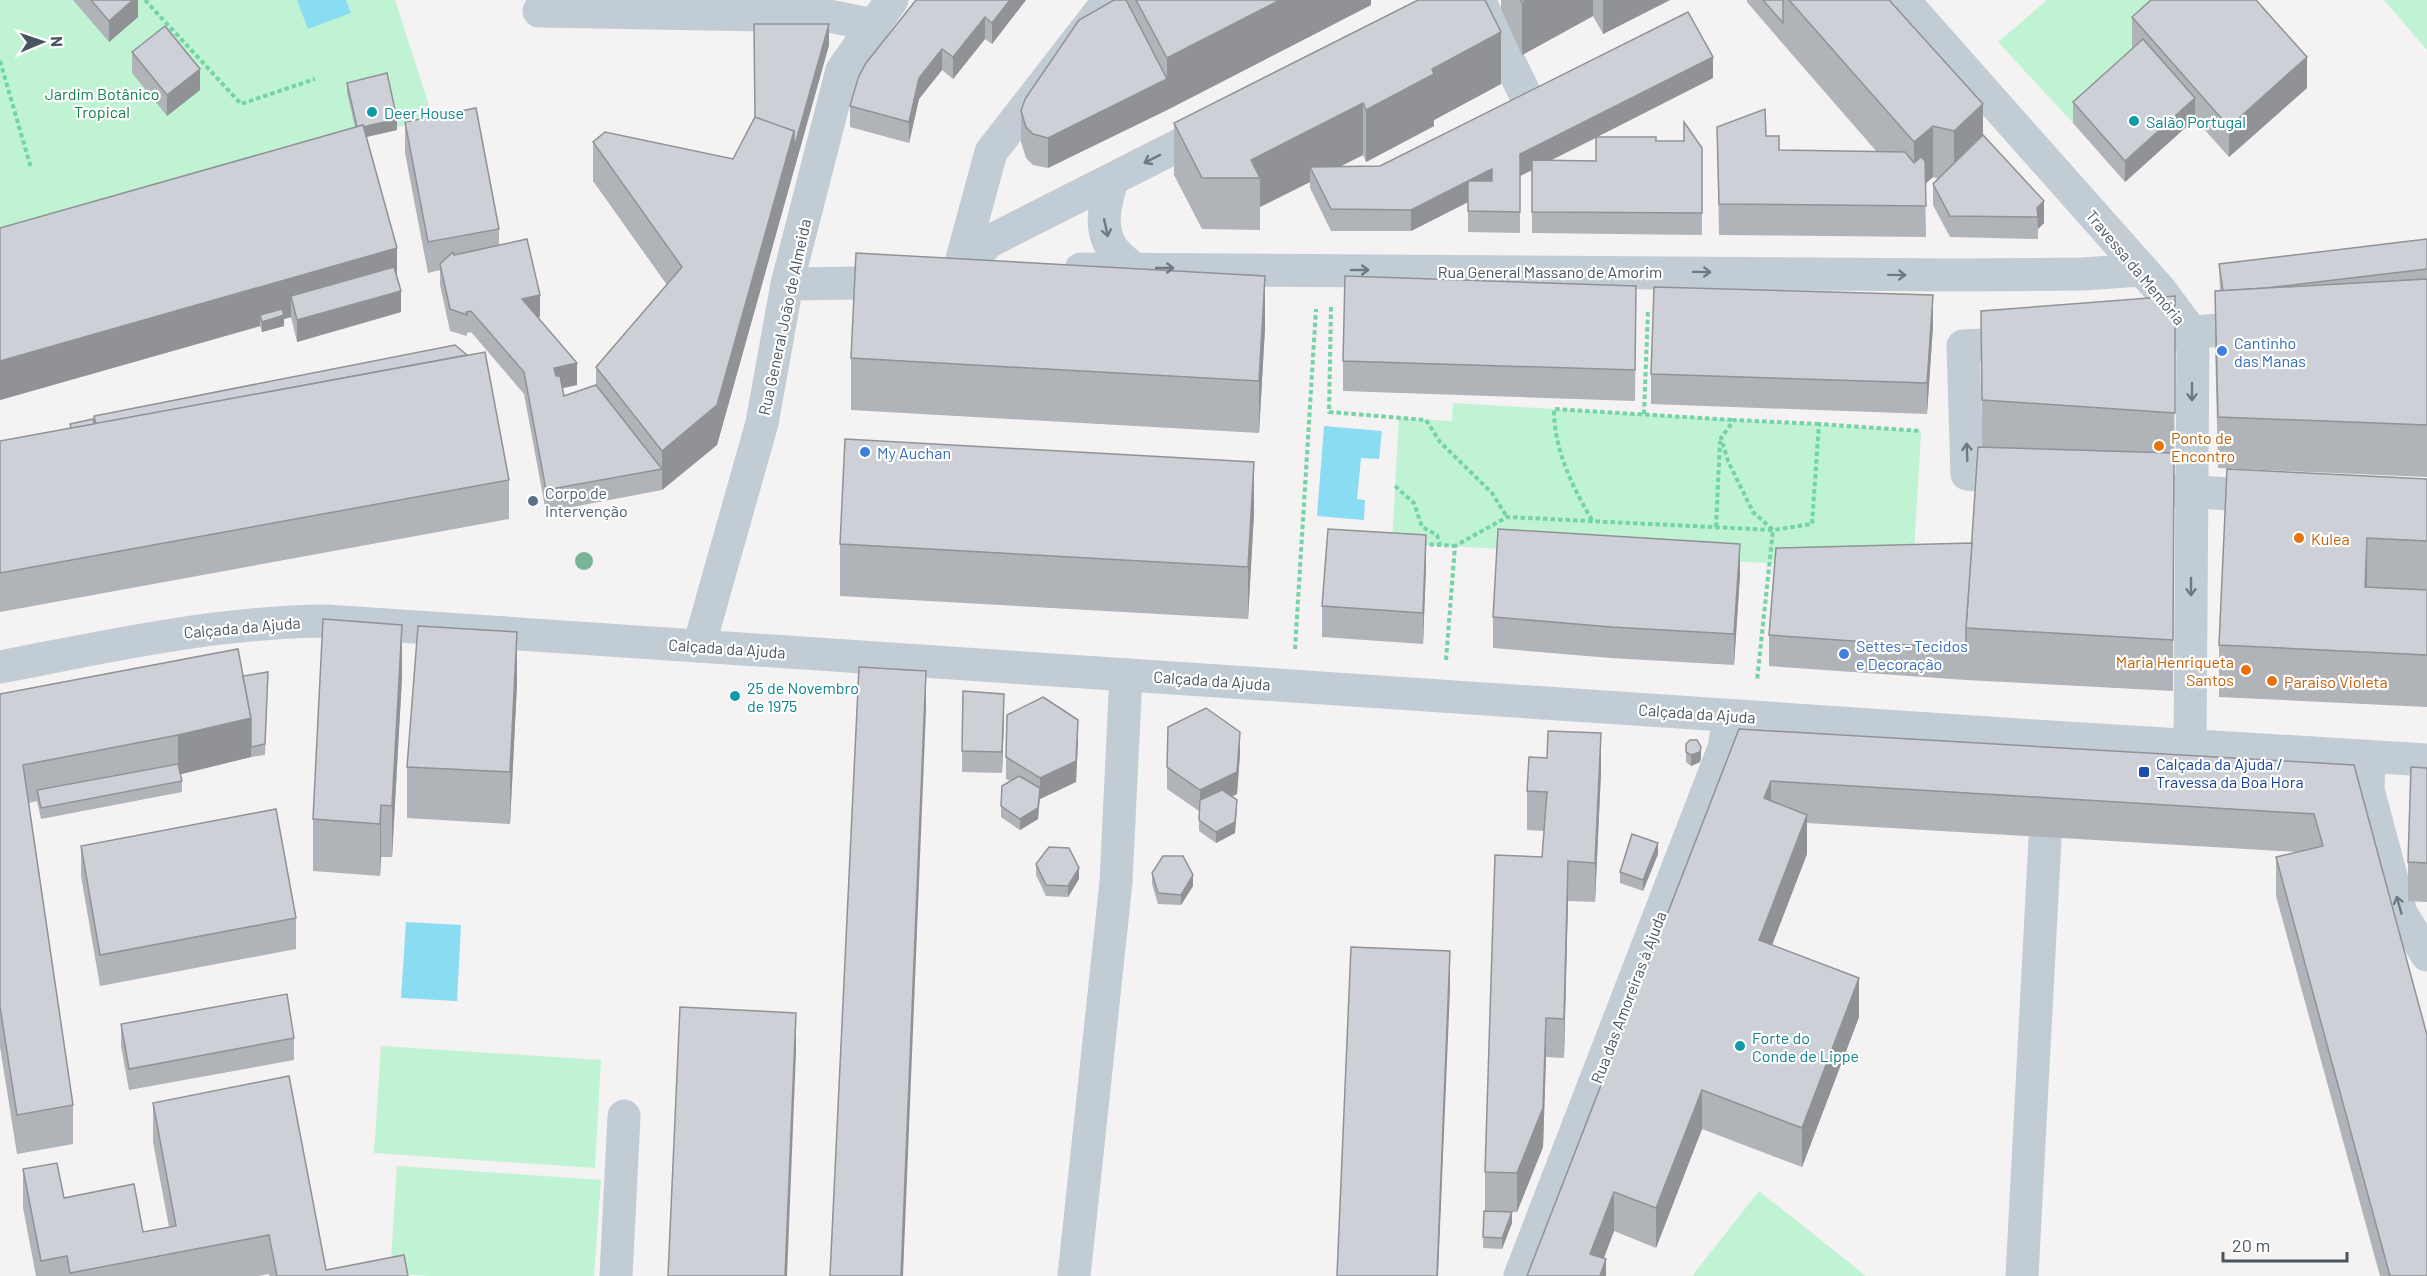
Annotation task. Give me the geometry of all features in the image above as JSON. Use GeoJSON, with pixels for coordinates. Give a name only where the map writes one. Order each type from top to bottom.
{"type":"FeatureCollection","features":[{"type":"Feature","properties":{"kind":"street"},"geometry":{"type":"LineString","coordinates":[[959,270],[991,152],[1109,0]]}},
{"type":"Feature","properties":{"kind":"street"},"geometry":{"type":"LineString","coordinates":[[1479,0],[1527,98]]}},
{"type":"Feature","properties":{"kind":"street","name":"Travessa da Memória"},"geometry":{"type":"LineString","coordinates":[[1903,0],[2161,291],[2193,334],[2190,745]]}},
{"type":"Feature","properties":{"kind":"street"},"geometry":{"type":"LineString","coordinates":[[539,10],[829,16],[883,12]]}},
{"type":"Feature","properties":{"kind":"street","name":"Rua General João de Almeida"},"geometry":{"type":"LineString","coordinates":[[699,646],[762,423],[787,284],[842,70],[883,12]]}},
{"type":"Feature","properties":{"kind":"street"},"geometry":{"type":"LineString","coordinates":[[1497,113],[1557,82]]}},
{"type":"Feature","properties":{"kind":"street"},"geometry":{"type":"LineString","coordinates":[[787,284],[936,282],[959,270],[990,241],[1237,116]]}},
{"type":"Feature","properties":{"kind":"street"},"geometry":{"type":"LineString","coordinates":[[1112,180],[1103,210],[1106,231],[1111,247],[1132,268]]}},
{"type":"Feature","properties":{"kind":"street"},"geometry":{"type":"LineString","coordinates":[[959,270],[1005,269]]}},
{"type":"Feature","properties":{"kind":"street","name":"Rua General Massano de Amorim"},"geometry":{"type":"LineString","coordinates":[[1051,269],[1325,269],[1955,276],[2082,274],[2141,270]]}},
{"type":"Feature","properties":{"kind":"street"},"geometry":{"type":"LineString","coordinates":[[2101,339],[2193,334],[2286,325]]}},
{"type":"Feature","properties":{"kind":"street"},"geometry":{"type":"LineString","coordinates":[[2050,481],[1967,474],[1964,346],[2055,341]]}},
{"type":"Feature","properties":{"kind":"street"},"geometry":{"type":"LineString","coordinates":[[2098,484],[2297,499]]}},
{"type":"Feature","properties":{"kind":"street","name":"Calçada da Ajuda"},"geometry":{"type":"LineString","coordinates":[[0,667],[204,629],[285,621],[326,621],[1742,717],[2049,753],[2190,745],[2427,760]]}},
{"type":"Feature","properties":{"kind":"street"},"geometry":{"type":"LineString","coordinates":[[1074,1276],[1116,882],[1126,675]]}},
{"type":"Feature","properties":{"kind":"street","name":"Rua das Amoreiras à Ajuda"},"geometry":{"type":"LineString","coordinates":[[1520,1276],[1724,748],[1742,717]]}},
{"type":"Feature","properties":{"kind":"street"},"geometry":{"type":"LineString","coordinates":[[2369,757],[2368,790],[2401,913],[2427,955]]}},
{"type":"Feature","properties":{"kind":"street"},"geometry":{"type":"LineString","coordinates":[[2022,1276],[2045,838]]}},
{"type":"Feature","properties":{"kind":"street"},"geometry":{"type":"LineString","coordinates":[[616,1276],[624,1116]]}},
{"type":"Feature","properties":{"kind":"path"},"geometry":{"type":"LineString","coordinates":[[146,0],[241,104],[315,79]]}},
{"type":"Feature","properties":{"kind":"path"},"geometry":{"type":"LineString","coordinates":[[0,61],[31,168]]}},
{"type":"Feature","properties":{"kind":"path"},"geometry":{"type":"LineString","coordinates":[[1325,269],[1329,412],[1426,420],[1440,442],[1491,493],[1507,517]]}},
{"type":"Feature","properties":{"kind":"path"},"geometry":{"type":"LineString","coordinates":[[1293,686],[1325,269]]}},
{"type":"Feature","properties":{"kind":"path"},"geometry":{"type":"LineString","coordinates":[[1644,414],[1649,272]]}},
{"type":"Feature","properties":{"kind":"path"},"geometry":{"type":"LineString","coordinates":[[1592,521],[1570,481],[1554,428],[1554,409],[1921,431]]}},
{"type":"Feature","properties":{"kind":"path"},"geometry":{"type":"LineString","coordinates":[[1716,527],[1720,438],[1734,420]]}},
{"type":"Feature","properties":{"kind":"path"},"geometry":{"type":"LineString","coordinates":[[1416,544],[1455,546],[1507,517],[1773,530],[1812,524],[1819,424]]}},
{"type":"Feature","properties":{"kind":"path"},"geometry":{"type":"LineString","coordinates":[[1720,438],[1728,461],[1754,512],[1773,530]]}},
{"type":"Feature","properties":{"kind":"path"},"geometry":{"type":"LineString","coordinates":[[1395,486],[1414,503],[1422,528],[1437,535],[1440,545]]}},
{"type":"Feature","properties":{"kind":"path"},"geometry":{"type":"LineString","coordinates":[[1742,717],[1758,661],[1773,530]]}},
{"type":"Feature","properties":{"kind":"path"},"geometry":{"type":"LineString","coordinates":[[1443,696],[1455,546]]}},
{"type":"Feature","properties":{"kind":"green space","name":"Jardim Botânico Tropical"},"geometry":{"type":"Polygon","coordinates":[[[0,0],[395,0],[433,118],[204,177],[0,239],[0,0]]]}},
{"type":"Feature","properties":{"kind":"green space"},"geometry":{"type":"Polygon","coordinates":[[[2047,0],[2185,0],[2143,60],[2073,123],[1998,42],[2047,0]]]}},
{"type":"Feature","properties":{"kind":"green space"},"geometry":{"type":"Polygon","coordinates":[[[2384,0],[2427,0],[2427,50],[2384,0]]]}},
{"type":"Feature","properties":{"kind":"green space"},"geometry":{"type":"Polygon","coordinates":[[[1453,403],[1921,431],[1913,571],[1392,543],[1399,418],[1452,421],[1453,403]]]}},
{"type":"Feature","properties":{"kind":"green space"},"geometry":{"type":"Polygon","coordinates":[[[381,1046],[601,1060],[595,1168],[374,1153],[381,1046]]]}},
{"type":"Feature","properties":{"kind":"green space"},"geometry":{"type":"Polygon","coordinates":[[[397,1166],[601,1180],[594,1276],[428,1276],[390,1273],[397,1166]]]}},
{"type":"Feature","properties":{"kind":"green space"},"geometry":{"type":"Polygon","coordinates":[[[1759,1191],[1866,1276],[1692,1276],[1759,1191]]]}},
{"type":"Feature","properties":{"kind":"water"},"geometry":{"type":"Polygon","coordinates":[[[297,0],[346,0],[351,13],[308,29],[297,0]]]}},
{"type":"Feature","properties":{"kind":"water"},"geometry":{"type":"Polygon","coordinates":[[[1324,426],[1382,431],[1379,459],[1361,458],[1357,499],[1365,500],[1364,520],[1317,516],[1324,426]]]}},
{"type":"Feature","properties":{"kind":"water"},"geometry":{"type":"Polygon","coordinates":[[[406,922],[461,925],[457,1001],[401,998],[406,922]]]}},
{"type":"Feature","properties":{"kind":"building"},"geometry":{"type":"Polygon","coordinates":[[[91,0],[133,0],[109,21],[91,0]]]}},
{"type":"Feature","properties":{"kind":"building"},"geometry":{"type":"Polygon","coordinates":[[[916,0],[1010,0],[992,23],[985,17],[953,57],[942,49],[919,78],[909,122],[850,106],[858,78],[866,63],[916,0]]]}},
{"type":"Feature","properties":{"kind":"building"},"geometry":{"type":"Polygon","coordinates":[[[1114,0],[1126,0],[1167,79],[1048,138],[1033,134],[1026,127],[1021,111],[1025,99],[1079,20],[1114,0]]]}},
{"type":"Feature","properties":{"kind":"building"},"geometry":{"type":"Polygon","coordinates":[[[1136,0],[1280,0],[1167,58],[1136,0]]]}},
{"type":"Feature","properties":{"kind":"building"},"geometry":{"type":"Polygon","coordinates":[[[1418,0],[1485,0],[1501,32],[1432,69],[1434,74],[1366,110],[1363,103],[1251,160],[1260,178],[1202,178],[1174,123],[1418,0]]]}},
{"type":"Feature","properties":{"kind":"building"},"geometry":{"type":"Polygon","coordinates":[[[1763,0],[1783,0],[1783,23],[1763,0]]]}},
{"type":"Feature","properties":{"kind":"building"},"geometry":{"type":"Polygon","coordinates":[[[1789,0],[1889,0],[1983,104],[1954,131],[1933,126],[1914,142],[1789,0]]]}},
{"type":"Feature","properties":{"kind":"building"},"geometry":{"type":"Polygon","coordinates":[[[2151,0],[2256,0],[2307,57],[2229,127],[2132,17],[2151,0]]]}},
{"type":"Feature","properties":{"kind":"building"},"geometry":{"type":"Polygon","coordinates":[[[1688,12],[1713,57],[1520,154],[1520,212],[1468,211],[1468,181],[1411,210],[1331,209],[1310,167],[1380,166],[1688,12]],[[1492,169],[1468,181],[1492,181],[1492,169]]]}},
{"type":"Feature","properties":{"kind":"building"},"geometry":{"type":"Polygon","coordinates":[[[754,24],[829,24],[794,148],[794,131],[755,118],[754,24]]]}},
{"type":"Feature","properties":{"kind":"building"},"geometry":{"type":"Polygon","coordinates":[[[165,26],[200,69],[167,95],[132,52],[165,26]]]}},
{"type":"Feature","properties":{"kind":"building","name":"Salão Portugal"},"geometry":{"type":"Polygon","coordinates":[[[2143,39],[2195,98],[2125,161],[2073,102],[2143,39]]]}},
{"type":"Feature","properties":{"kind":"building","name":"Deer House"},"geometry":{"type":"Polygon","coordinates":[[[387,73],[397,119],[357,127],[347,83],[387,73]]]}},
{"type":"Feature","properties":{"kind":"building"},"geometry":{"type":"Polygon","coordinates":[[[476,108],[499,229],[428,242],[405,122],[476,108]]]}},
{"type":"Feature","properties":{"kind":"building"},"geometry":{"type":"Polygon","coordinates":[[[1765,109],[1766,136],[1779,136],[1779,150],[1905,152],[1914,163],[1921,157],[1925,161],[1926,206],[1719,204],[1717,127],[1765,109]]]}},
{"type":"Feature","properties":{"kind":"building"},"geometry":{"type":"Polygon","coordinates":[[[755,117],[794,131],[717,405],[662,451],[596,367],[682,267],[593,142],[605,132],[733,159],[755,117]]]}},
{"type":"Feature","properties":{"kind":"building"},"geometry":{"type":"Polygon","coordinates":[[[1684,122],[1702,148],[1702,213],[1532,212],[1532,160],[1596,161],[1596,137],[1656,137],[1656,141],[1684,141],[1684,122]]]}},
{"type":"Feature","properties":{"kind":"building"},"geometry":{"type":"Polygon","coordinates":[[[363,125],[397,248],[0,361],[0,228],[363,125]]]}},
{"type":"Feature","properties":{"kind":"building"},"geometry":{"type":"Polygon","coordinates":[[[1983,135],[2044,201],[2037,208],[2038,217],[1950,216],[1933,184],[1983,135]]]}},
{"type":"Feature","properties":{"kind":"building"},"geometry":{"type":"Polygon","coordinates":[[[527,239],[540,295],[522,299],[577,363],[554,368],[556,376],[560,376],[564,396],[596,385],[662,469],[546,490],[524,372],[471,311],[466,312],[467,315],[450,309],[440,264],[453,252],[454,255],[527,239]]]}},
{"type":"Feature","properties":{"kind":"building"},"geometry":{"type":"Polygon","coordinates":[[[2427,239],[2427,269],[2223,291],[2219,264],[2427,239]]]}},
{"type":"Feature","properties":{"kind":"building"},"geometry":{"type":"Polygon","coordinates":[[[856,253],[1265,276],[1259,381],[851,358],[856,253]]]}},
{"type":"Feature","properties":{"kind":"building"},"geometry":{"type":"Polygon","coordinates":[[[394,267],[401,291],[297,320],[291,296],[394,267]]]}},
{"type":"Feature","properties":{"kind":"building"},"geometry":{"type":"Polygon","coordinates":[[[1345,276],[1636,286],[1635,370],[1343,361],[1345,276]]]}},
{"type":"Feature","properties":{"kind":"building"},"geometry":{"type":"Polygon","coordinates":[[[2427,279],[2427,425],[2218,417],[2215,291],[2427,279]]]}},
{"type":"Feature","properties":{"kind":"building"},"geometry":{"type":"Polygon","coordinates":[[[1654,287],[1933,295],[1927,383],[1651,374],[1654,287]]]}},
{"type":"Feature","properties":{"kind":"building"},"geometry":{"type":"Polygon","coordinates":[[[2175,296],[2175,413],[1982,400],[1981,311],[2175,296]]]}},
{"type":"Feature","properties":{"kind":"building"},"geometry":{"type":"Polygon","coordinates":[[[282,309],[284,315],[262,322],[260,315],[282,309]]]}},
{"type":"Feature","properties":{"kind":"building"},"geometry":{"type":"Polygon","coordinates":[[[455,345],[467,355],[96,424],[94,416],[455,345]]]}},
{"type":"Feature","properties":{"kind":"building"},"geometry":{"type":"Polygon","coordinates":[[[485,352],[509,480],[0,573],[0,441],[485,352]]]}},
{"type":"Feature","properties":{"kind":"building"},"geometry":{"type":"Polygon","coordinates":[[[93,419],[94,424],[71,428],[70,424],[93,419]]]}},
{"type":"Feature","properties":{"kind":"building"},"geometry":{"type":"Polygon","coordinates":[[[845,439],[1254,462],[1248,567],[840,544],[845,439]]]}},
{"type":"Feature","properties":{"kind":"building"},"geometry":{"type":"Polygon","coordinates":[[[1978,447],[2174,453],[2173,640],[1966,628],[1978,447]]]}},
{"type":"Feature","properties":{"kind":"building"},"geometry":{"type":"Polygon","coordinates":[[[2227,469],[2427,479],[2427,541],[2367,538],[2365,587],[2427,590],[2427,655],[2219,645],[2227,469]]]}},
{"type":"Feature","properties":{"kind":"building"},"geometry":{"type":"Polygon","coordinates":[[[1328,529],[1426,535],[1423,613],[1322,606],[1328,529]]]}},
{"type":"Feature","properties":{"kind":"building"},"geometry":{"type":"Polygon","coordinates":[[[1498,529],[1740,544],[1734,634],[1493,617],[1498,529]]]}},
{"type":"Feature","properties":{"kind":"building"},"geometry":{"type":"Polygon","coordinates":[[[1972,543],[1966,649],[1769,635],[1776,548],[1972,543]]]}},
{"type":"Feature","properties":{"kind":"building"},"geometry":{"type":"Polygon","coordinates":[[[323,619],[402,625],[392,806],[381,805],[380,824],[313,819],[323,619]]]}},
{"type":"Feature","properties":{"kind":"building"},"geometry":{"type":"Polygon","coordinates":[[[418,626],[517,632],[510,772],[407,767],[418,626]]]}},
{"type":"Feature","properties":{"kind":"building"},"geometry":{"type":"Polygon","coordinates":[[[238,649],[251,718],[178,735],[23,765],[73,1105],[17,1115],[0,1007],[0,694],[238,649]]]}},
{"type":"Feature","properties":{"kind":"building"},"geometry":{"type":"Polygon","coordinates":[[[859,667],[926,671],[901,1276],[830,1276],[859,667]]]}},
{"type":"Feature","properties":{"kind":"building"},"geometry":{"type":"Polygon","coordinates":[[[268,672],[265,744],[251,747],[251,718],[243,676],[268,672]]]}},
{"type":"Feature","properties":{"kind":"building"},"geometry":{"type":"Polygon","coordinates":[[[963,691],[1004,694],[1002,752],[962,751],[963,691]]]}},
{"type":"Feature","properties":{"kind":"building"},"geometry":{"type":"Polygon","coordinates":[[[1043,697],[1078,720],[1076,761],[1040,778],[1006,757],[1007,715],[1043,697]]]}},
{"type":"Feature","properties":{"kind":"building"},"geometry":{"type":"Polygon","coordinates":[[[1206,708],[1240,732],[1237,772],[1200,790],[1167,767],[1168,727],[1206,708]]]}},
{"type":"Feature","properties":{"kind":"building","name":"Forte do Conde de Lippe"},"geometry":{"type":"Polygon","coordinates":[[[1739,729],[2354,765],[2427,1035],[2427,1276],[2390,1276],[2276,857],[2323,846],[2314,814],[1771,781],[1764,798],[1807,815],[1759,940],[1859,978],[1802,1128],[1702,1090],[1656,1208],[1614,1192],[1590,1254],[1606,1259],[1600,1276],[1527,1276],[1739,729]]]}},
{"type":"Feature","properties":{"kind":"building"},"geometry":{"type":"Polygon","coordinates":[[[1548,731],[1601,733],[1595,863],[1568,861],[1564,1019],[1546,1018],[1543,1108],[1517,1173],[1485,1172],[1495,855],[1542,857],[1547,792],[1527,791],[1529,757],[1547,758],[1548,731]]]}},
{"type":"Feature","properties":{"kind":"building"},"geometry":{"type":"Polygon","coordinates":[[[1690,740],[1697,740],[1701,747],[1700,752],[1691,755],[1686,752],[1686,744],[1690,740]]]}},
{"type":"Feature","properties":{"kind":"building"},"geometry":{"type":"Polygon","coordinates":[[[178,764],[182,781],[41,808],[37,790],[178,764]]]}},
{"type":"Feature","properties":{"kind":"building"},"geometry":{"type":"Polygon","coordinates":[[[2411,767],[2427,768],[2427,863],[2408,862],[2411,767]]]}},
{"type":"Feature","properties":{"kind":"building"},"geometry":{"type":"Polygon","coordinates":[[[1019,776],[1040,788],[1038,808],[1020,819],[1001,806],[1002,786],[1019,776]]]}},
{"type":"Feature","properties":{"kind":"building"},"geometry":{"type":"Polygon","coordinates":[[[1222,790],[1237,800],[1235,822],[1216,832],[1199,820],[1200,800],[1222,790]]]}},
{"type":"Feature","properties":{"kind":"building"},"geometry":{"type":"Polygon","coordinates":[[[276,809],[296,918],[100,955],[81,846],[276,809]]]}},
{"type":"Feature","properties":{"kind":"building"},"geometry":{"type":"Polygon","coordinates":[[[1632,834],[1658,843],[1643,880],[1620,872],[1632,834]]]}},
{"type":"Feature","properties":{"kind":"building"},"geometry":{"type":"Polygon","coordinates":[[[1049,847],[1069,848],[1079,868],[1068,886],[1046,885],[1036,864],[1049,847]]]}},
{"type":"Feature","properties":{"kind":"building"},"geometry":{"type":"Polygon","coordinates":[[[1163,856],[1183,856],[1193,875],[1181,895],[1158,893],[1152,873],[1163,856]]]}},
{"type":"Feature","properties":{"kind":"building"},"geometry":{"type":"Polygon","coordinates":[[[1351,947],[1450,951],[1437,1276],[1337,1276],[1351,947]]]}},
{"type":"Feature","properties":{"kind":"building"},"geometry":{"type":"Polygon","coordinates":[[[287,994],[294,1038],[129,1069],[121,1024],[287,994]]]}},
{"type":"Feature","properties":{"kind":"building"},"geometry":{"type":"Polygon","coordinates":[[[680,1007],[796,1013],[785,1276],[668,1276],[680,1007]]]}},
{"type":"Feature","properties":{"kind":"building"},"geometry":{"type":"Polygon","coordinates":[[[289,1076],[326,1270],[404,1255],[408,1276],[277,1276],[269,1235],[70,1273],[67,1256],[41,1261],[23,1169],[57,1163],[64,1198],[134,1184],[143,1232],[176,1226],[153,1103],[289,1076]]]}},
{"type":"Feature","properties":{"kind":"building"},"geometry":{"type":"Polygon","coordinates":[[[1484,1211],[1512,1212],[1502,1238],[1483,1237],[1484,1211]]]}},
{"type":"Feature","properties":{"kind":"place","name":"Deer House"},"geometry":{"type":"Point","coordinates":[372,112]}},
{"type":"Feature","properties":{"kind":"place","name":"Salão Portugal"},"geometry":{"type":"Point","coordinates":[2134,121]}},
{"type":"Feature","properties":{"kind":"place","name":"Cantinho das Manas"},"geometry":{"type":"Point","coordinates":[2222,351]}},
{"type":"Feature","properties":{"kind":"place","name":"Ponto de Encontro"},"geometry":{"type":"Point","coordinates":[2159,446]}},
{"type":"Feature","properties":{"kind":"place","name":"My Auchan"},"geometry":{"type":"Point","coordinates":[865,452]}},
{"type":"Feature","properties":{"kind":"place","name":"Corpo de Intervenção"},"geometry":{"type":"Point","coordinates":[533,501]}},
{"type":"Feature","properties":{"kind":"place","name":"Kulea"},"geometry":{"type":"Point","coordinates":[2299,538]}},
{"type":"Feature","properties":{"kind":"place","name":"Settes - Tecidos e Decoração"},"geometry":{"type":"Point","coordinates":[1844,654]}},
{"type":"Feature","properties":{"kind":"place","name":"Maria Henriqueta Santos"},"geometry":{"type":"Point","coordinates":[2246,670]}},
{"type":"Feature","properties":{"kind":"place","name":"Paraiso Violeta"},"geometry":{"type":"Point","coordinates":[2272,681]}},
{"type":"Feature","properties":{"kind":"place","name":"25 de Novembro de 1975"},"geometry":{"type":"Point","coordinates":[735,696]}},
{"type":"Feature","properties":{"kind":"place","name":"Calçada da Ajuda / Travessa da Boa Hora"},"geometry":{"type":"Point","coordinates":[2144,772]}},
{"type":"Feature","properties":{"kind":"place","name":"Forte do Conde de Lippe"},"geometry":{"type":"Point","coordinates":[1740,1046]}}]}
